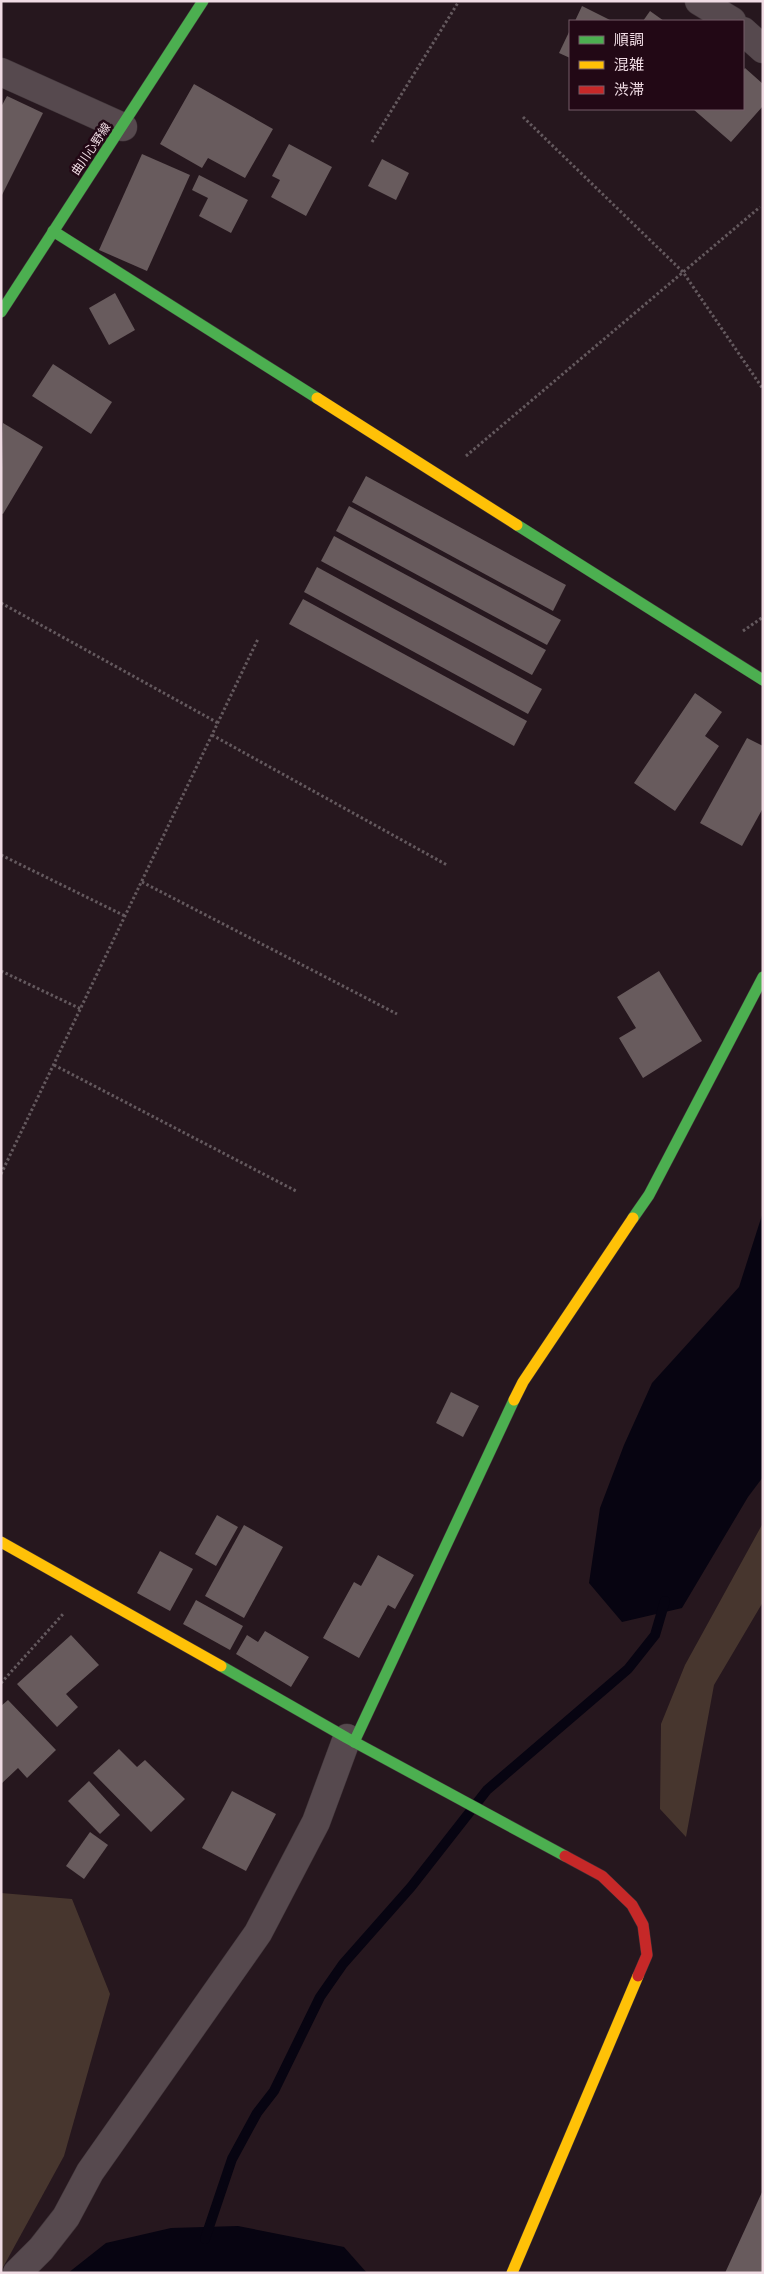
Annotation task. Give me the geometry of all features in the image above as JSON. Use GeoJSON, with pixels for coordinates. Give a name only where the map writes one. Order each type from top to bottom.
{"type":"FeatureCollection","features":[{"type":"Feature","properties":{"kind":"street","name":"曲川心野線"},"geometry":{"type":"LineString","coordinates":[[1,312],[123,127],[203,1]]}},
{"type":"Feature","properties":{"kind":"street"},"geometry":{"type":"LineString","coordinates":[[699,1],[730,20]]}},
{"type":"Feature","properties":{"kind":"street"},"geometry":{"type":"LineString","coordinates":[[744,32],[763,49]]}},
{"type":"Feature","properties":{"kind":"street"},"geometry":{"type":"LineString","coordinates":[[1,72],[123,127]]}},
{"type":"Feature","properties":{"kind":"street"},"geometry":{"type":"LineString","coordinates":[[53,231],[763,680]]}},
{"type":"Feature","properties":{"kind":"street"},"geometry":{"type":"LineString","coordinates":[[16,2273],[41,2249],[66,2217],[90,2172],[258,1934],[316,1822],[350,1740],[523,1382],[649,1195],[763,977]]}},
{"type":"Feature","properties":{"kind":"street"},"geometry":{"type":"LineString","coordinates":[[1,1542],[86,1588],[350,1740],[602,1876],[632,1905],[643,1925],[647,1955],[512,2273]]}},
{"type":"Feature","properties":{"kind":"path"},"geometry":{"type":"LineString","coordinates":[[372,142],[459,1]]}},
{"type":"Feature","properties":{"kind":"path"},"geometry":{"type":"LineString","coordinates":[[523,117],[683,272],[763,389]]}},
{"type":"Feature","properties":{"kind":"path"},"geometry":{"type":"LineString","coordinates":[[466,457],[760,208]]}},
{"type":"Feature","properties":{"kind":"path"},"geometry":{"type":"LineString","coordinates":[[1,603],[218,724]]}},
{"type":"Feature","properties":{"kind":"path"},"geometry":{"type":"LineString","coordinates":[[741,632],[763,618]]}},
{"type":"Feature","properties":{"kind":"path"},"geometry":{"type":"LineString","coordinates":[[1,1174],[258,640]]}},
{"type":"Feature","properties":{"kind":"path"},"geometry":{"type":"LineString","coordinates":[[212,735],[447,865]]}},
{"type":"Feature","properties":{"kind":"path"},"geometry":{"type":"LineString","coordinates":[[1,855],[125,916]]}},
{"type":"Feature","properties":{"kind":"path"},"geometry":{"type":"LineString","coordinates":[[142,882],[397,1014]]}},
{"type":"Feature","properties":{"kind":"path"},"geometry":{"type":"LineString","coordinates":[[1,971],[81,1009]]}},
{"type":"Feature","properties":{"kind":"path"},"geometry":{"type":"LineString","coordinates":[[54,1064],[296,1191]]}},
{"type":"Feature","properties":{"kind":"path"},"geometry":{"type":"LineString","coordinates":[[1,1683],[86,1588]]}},
{"type":"Feature","properties":{"kind":"shaded area"},"geometry":{"type":"Polygon","coordinates":[[[763,1212],[763,1477],[748,1497],[682,1608],[622,1622],[589,1583],[600,1508],[624,1445],[652,1383],[739,1287],[763,1212]]]}},
{"type":"Feature","properties":{"kind":"shaded area"},"geometry":{"type":"Polygon","coordinates":[[[763,1523],[763,1602],[714,1685],[686,1837],[660,1809],[661,1724],[685,1665],[763,1523]]]}},
{"type":"Feature","properties":{"kind":"shaded area"},"geometry":{"type":"Polygon","coordinates":[[[1,1893],[72,1899],[110,1994],[64,2156],[1,2271],[1,1893]]]}},
{"type":"Feature","properties":{"kind":"shaded area"},"geometry":{"type":"Polygon","coordinates":[[[238,2226],[344,2247],[367,2273],[68,2273],[106,2243],[171,2228],[238,2226]]]}},
{"type":"Feature","properties":{"kind":"building"},"geometry":{"type":"Polygon","coordinates":[[[582,6],[610,20],[575,20],[582,6]]]}},
{"type":"Feature","properties":{"kind":"building"},"geometry":{"type":"Polygon","coordinates":[[[650,11],[663,20],[644,20],[650,11]]]}},
{"type":"Feature","properties":{"kind":"building"},"geometry":{"type":"Polygon","coordinates":[[[569,32],[569,58],[559,53],[569,32]]]}},
{"type":"Feature","properties":{"kind":"building"},"geometry":{"type":"Polygon","coordinates":[[[745,68],[763,84],[763,106],[731,142],[694,110],[744,110],[745,68]]]}},
{"type":"Feature","properties":{"kind":"building"},"geometry":{"type":"Polygon","coordinates":[[[194,84],[273,129],[245,178],[208,158],[202,168],[160,144],[194,84]]]}},
{"type":"Feature","properties":{"kind":"building"},"geometry":{"type":"Polygon","coordinates":[[[7,96],[43,113],[1,197],[1,107],[7,96]]]}},
{"type":"Feature","properties":{"kind":"building"},"geometry":{"type":"Polygon","coordinates":[[[289,144],[332,167],[306,216],[271,197],[280,180],[272,176],[289,144]]]}},
{"type":"Feature","properties":{"kind":"building"},"geometry":{"type":"Polygon","coordinates":[[[142,154],[190,175],[147,271],[99,250],[142,154]]]}},
{"type":"Feature","properties":{"kind":"building"},"geometry":{"type":"Polygon","coordinates":[[[382,159],[409,173],[396,200],[368,186],[382,159]]]}},
{"type":"Feature","properties":{"kind":"building"},"geometry":{"type":"Polygon","coordinates":[[[199,175],[248,200],[231,233],[199,216],[208,198],[192,190],[199,175]]]}},
{"type":"Feature","properties":{"kind":"building"},"geometry":{"type":"Polygon","coordinates":[[[115,293],[135,330],[109,345],[89,308],[115,293]]]}},
{"type":"Feature","properties":{"kind":"building"},"geometry":{"type":"Polygon","coordinates":[[[53,364],[112,402],[91,434],[32,396],[53,364]]]}},
{"type":"Feature","properties":{"kind":"building"},"geometry":{"type":"Polygon","coordinates":[[[3,423],[43,447],[3,514],[1,513],[3,423]]]}},
{"type":"Feature","properties":{"kind":"building"},"geometry":{"type":"Polygon","coordinates":[[[366,476],[566,585],[553,611],[352,502],[366,476]]]}},
{"type":"Feature","properties":{"kind":"building"},"geometry":{"type":"Polygon","coordinates":[[[349,506],[561,620],[547,645],[336,531],[349,506]]]}},
{"type":"Feature","properties":{"kind":"building"},"geometry":{"type":"Polygon","coordinates":[[[334,536],[546,650],[532,675],[321,561],[334,536]]]}},
{"type":"Feature","properties":{"kind":"building"},"geometry":{"type":"Polygon","coordinates":[[[317,567],[542,689],[528,714],[304,592],[317,567]]]}},
{"type":"Feature","properties":{"kind":"building"},"geometry":{"type":"Polygon","coordinates":[[[303,599],[527,721],[514,746],[289,624],[303,599]]]}},
{"type":"Feature","properties":{"kind":"building"},"geometry":{"type":"Polygon","coordinates":[[[695,693],[722,712],[705,736],[719,746],[675,811],[634,783],[695,693]]]}},
{"type":"Feature","properties":{"kind":"building"},"geometry":{"type":"Polygon","coordinates":[[[747,738],[763,746],[763,808],[742,846],[700,823],[747,738]]]}},
{"type":"Feature","properties":{"kind":"building"},"geometry":{"type":"Polygon","coordinates":[[[659,971],[702,1041],[643,1078],[619,1038],[636,1028],[617,997],[659,971]]]}},
{"type":"Feature","properties":{"kind":"building"},"geometry":{"type":"Polygon","coordinates":[[[451,1392],[479,1406],[463,1437],[436,1423],[451,1392]]]}},
{"type":"Feature","properties":{"kind":"building"},"geometry":{"type":"Polygon","coordinates":[[[217,1515],[238,1527],[216,1566],[195,1554],[217,1515]]]}},
{"type":"Feature","properties":{"kind":"building"},"geometry":{"type":"Polygon","coordinates":[[[244,1525],[283,1547],[244,1618],[205,1596],[244,1525]]]}},
{"type":"Feature","properties":{"kind":"building"},"geometry":{"type":"Polygon","coordinates":[[[160,1551],[193,1569],[170,1611],[137,1593],[160,1551]]]}},
{"type":"Feature","properties":{"kind":"building"},"geometry":{"type":"Polygon","coordinates":[[[378,1555],[414,1575],[395,1609],[388,1605],[359,1658],[323,1638],[354,1582],[361,1586],[378,1555]]]}},
{"type":"Feature","properties":{"kind":"building"},"geometry":{"type":"Polygon","coordinates":[[[196,1600],[243,1626],[230,1650],[183,1624],[196,1600]]]}},
{"type":"Feature","properties":{"kind":"building"},"geometry":{"type":"Polygon","coordinates":[[[265,1631],[309,1657],[291,1687],[236,1654],[247,1635],[258,1642],[265,1631]]]}},
{"type":"Feature","properties":{"kind":"building"},"geometry":{"type":"Polygon","coordinates":[[[71,1635],[99,1665],[66,1694],[78,1707],[57,1727],[17,1684],[71,1635]]]}},
{"type":"Feature","properties":{"kind":"building"},"geometry":{"type":"Polygon","coordinates":[[[8,1700],[56,1750],[27,1778],[18,1768],[1,1784],[1,1706],[8,1700]]]}},
{"type":"Feature","properties":{"kind":"building"},"geometry":{"type":"Polygon","coordinates":[[[119,1749],[137,1767],[145,1760],[185,1799],[151,1832],[93,1773],[119,1749]]]}},
{"type":"Feature","properties":{"kind":"building"},"geometry":{"type":"Polygon","coordinates":[[[89,1781],[120,1815],[100,1834],[68,1801],[89,1781]]]}},
{"type":"Feature","properties":{"kind":"building"},"geometry":{"type":"Polygon","coordinates":[[[232,1791],[276,1814],[246,1871],[202,1848],[232,1791]]]}},
{"type":"Feature","properties":{"kind":"building"},"geometry":{"type":"Polygon","coordinates":[[[90,1832],[108,1845],[84,1879],[66,1866],[90,1832]]]}},
{"type":"Feature","properties":{"kind":"building"},"geometry":{"type":"Polygon","coordinates":[[[763,2190],[763,2273],[725,2273],[763,2190]]]}},
{"type":"Feature","properties":{"kind":"waterway"},"geometry":{"type":"LineString","coordinates":[[205,2239],[232,2159],[257,2113],[274,2091],[320,1997],[343,1964],[411,1887],[487,1790],[628,1669],[655,1635],[665,1601]]}},
{"type":"Feature","properties":{"kind":"traffic: fast"},"geometry":{"type":"LineString","coordinates":[[1,312],[203,1]]}},
{"type":"Feature","properties":{"kind":"traffic: fast"},"geometry":{"type":"LineString","coordinates":[[53,231],[317,398]]}},
{"type":"Feature","properties":{"kind":"traffic: fast"},"geometry":{"type":"LineString","coordinates":[[517,525],[763,680]]}},
{"type":"Feature","properties":{"kind":"traffic: fast"},"geometry":{"type":"LineString","coordinates":[[633,1218],[649,1195],[763,977]]}},
{"type":"Feature","properties":{"kind":"traffic: fast"},"geometry":{"type":"LineString","coordinates":[[354,1742],[514,1400]]}},
{"type":"Feature","properties":{"kind":"traffic: fast"},"geometry":{"type":"LineString","coordinates":[[221,1666],[347,1738],[565,1856]]}},
{"type":"Feature","properties":{"kind":"traffic: slow"},"geometry":{"type":"LineString","coordinates":[[317,398],[517,525]]}},
{"type":"Feature","properties":{"kind":"traffic: slow"},"geometry":{"type":"LineString","coordinates":[[514,1400],[523,1382],[633,1218]]}},
{"type":"Feature","properties":{"kind":"traffic: slow"},"geometry":{"type":"LineString","coordinates":[[1,1542],[221,1666]]}},
{"type":"Feature","properties":{"kind":"traffic: slow"},"geometry":{"type":"LineString","coordinates":[[512,2273],[638,1976]]}},
{"type":"Feature","properties":{"kind":"traffic: jam"},"geometry":{"type":"LineString","coordinates":[[565,1856],[602,1876],[632,1905],[643,1925],[647,1955],[638,1976]]}}]}
